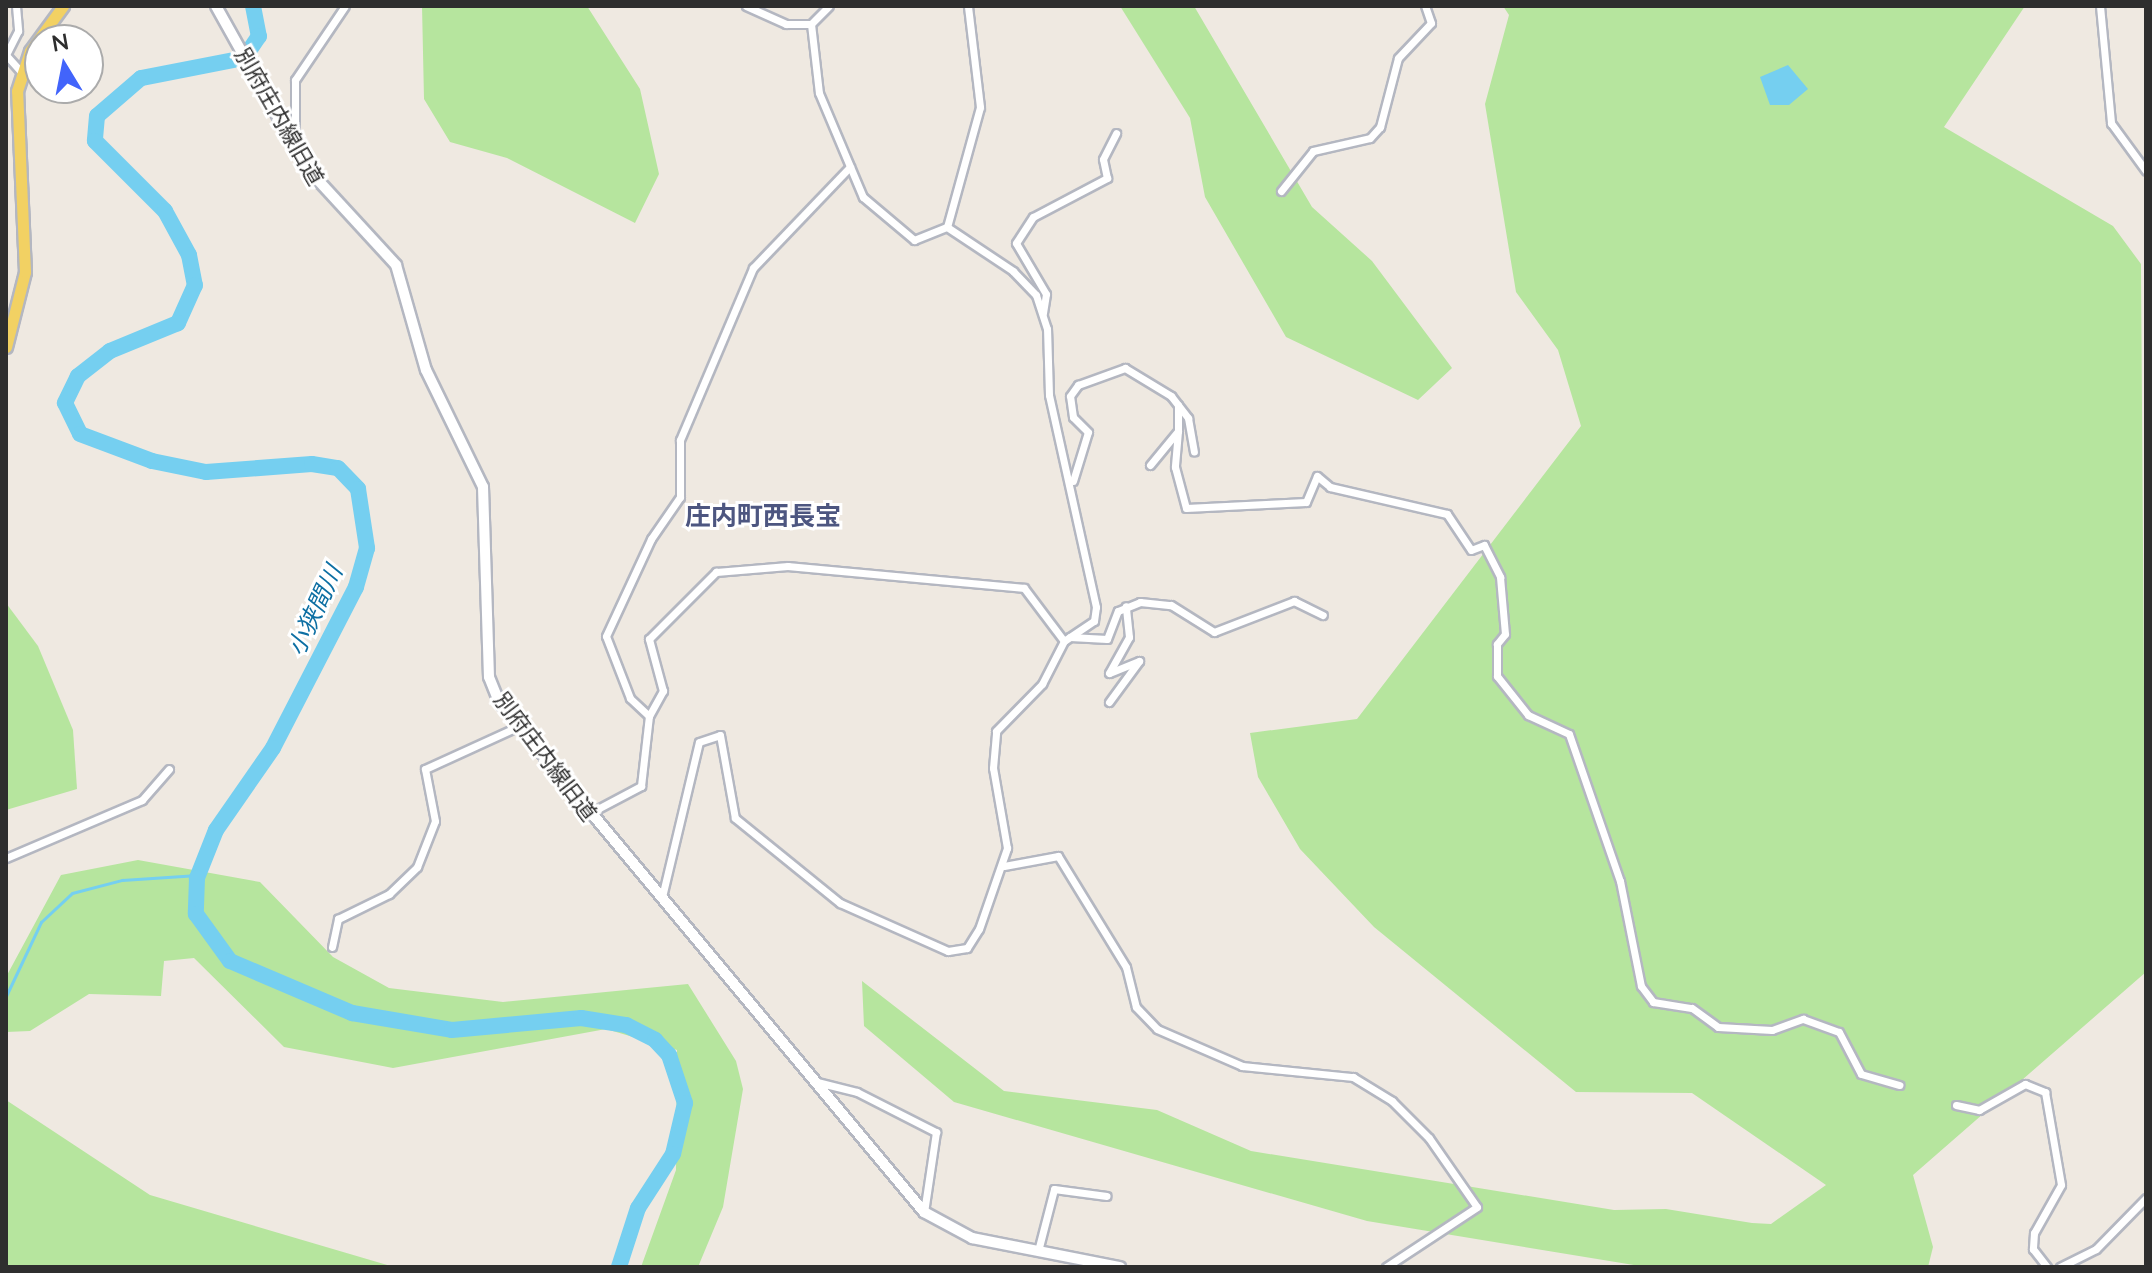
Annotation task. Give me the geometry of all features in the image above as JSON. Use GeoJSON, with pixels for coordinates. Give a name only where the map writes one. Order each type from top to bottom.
{"type":"FeatureCollection","features":[{"type":"Feature","properties":{"kind":"main road"},"geometry":{"type":"LineString","coordinates":[[6,347],[25,272],[16,118],[22,73],[63,6]]}},
{"type":"Feature","properties":{"kind":"street"},"geometry":{"type":"LineString","coordinates":[[16,6],[18,31],[6,55],[22,73]]}},
{"type":"Feature","properties":{"kind":"street","name":"別府庄内線旧道"},"geometry":{"type":"LineString","coordinates":[[216,6],[323,192],[384,244],[396,265],[426,370],[474,462],[485,512],[489,677],[517,727],[924,1212],[946,1230],[1120,1267]]}},
{"type":"Feature","properties":{"kind":"street"},"geometry":{"type":"LineString","coordinates":[[295,148],[295,80],[345,6]]}},
{"type":"Feature","properties":{"kind":"street"},"geometry":{"type":"LineString","coordinates":[[746,6],[786,24],[811,24],[829,6]]}},
{"type":"Feature","properties":{"kind":"street"},"geometry":{"type":"LineString","coordinates":[[947,227],[980,107],[968,6]]}},
{"type":"Feature","properties":{"kind":"street"},"geometry":{"type":"LineString","coordinates":[[1281,191],[1313,151],[1370,138],[1380,127],[1398,58],[1431,23],[1425,6]]}},
{"type":"Feature","properties":{"kind":"street"},"geometry":{"type":"LineString","coordinates":[[2100,6],[2111,123],[2146,171]]}},
{"type":"Feature","properties":{"kind":"street"},"geometry":{"type":"LineString","coordinates":[[811,24],[819,93],[863,197],[897,230],[914,240],[947,227]]}},
{"type":"Feature","properties":{"kind":"street"},"geometry":{"type":"LineString","coordinates":[[662,897],[699,742],[720,735],[735,818],[746,829],[840,903],[923,943],[967,948],[1004,866],[996,731],[1042,684],[1067,639],[1094,621],[1096,607],[1049,395],[1043,315],[1046,294],[1016,243],[1033,217],[1107,178],[1103,159],[1116,133]]}},
{"type":"Feature","properties":{"kind":"street"},"geometry":{"type":"LineString","coordinates":[[649,716],[630,698],[606,636],[651,539],[680,497],[680,440],[753,268],[850,167]]}},
{"type":"Feature","properties":{"kind":"street"},"geometry":{"type":"LineString","coordinates":[[947,227],[1013,271],[1043,315]]}},
{"type":"Feature","properties":{"kind":"street"},"geometry":{"type":"LineString","coordinates":[[1071,487],[1088,432],[1071,408],[1078,385],[1125,368],[1178,405],[1194,451]]}},
{"type":"Feature","properties":{"kind":"street"},"geometry":{"type":"LineString","coordinates":[[1178,405],[1175,467],[1186,508],[1306,502],[1317,476],[1330,487],[1447,514],[1471,550],[1484,545],[1500,577],[1505,634],[1497,644],[1497,676],[1528,715],[1569,734],[1620,881],[1641,986],[1653,1002],[1692,1008],[1718,1027],[1772,1030],[1803,1019],[1839,1032],[1861,1074],[1899,1085]]}},
{"type":"Feature","properties":{"kind":"street"},"geometry":{"type":"LineString","coordinates":[[1150,465],[1178,431]]}},
{"type":"Feature","properties":{"kind":"street"},"geometry":{"type":"LineString","coordinates":[[588,814],[641,786],[649,764],[649,716],[663,691],[649,639],[675,607],[726,568],[835,569],[1024,588],[1067,639],[1107,639],[1126,606]]}},
{"type":"Feature","properties":{"kind":"street"},"geometry":{"type":"LineString","coordinates":[[1126,606],[1171,605],[1214,632],[1294,601],[1323,615]]}},
{"type":"Feature","properties":{"kind":"street"},"geometry":{"type":"LineString","coordinates":[[1109,702],[1139,661],[1109,673],[1129,637],[1126,606]]}},
{"type":"Feature","properties":{"kind":"street"},"geometry":{"type":"LineString","coordinates":[[332,947],[338,919],[389,894],[417,867],[435,821],[425,769],[517,727]]}},
{"type":"Feature","properties":{"kind":"street"},"geometry":{"type":"LineString","coordinates":[[6,858],[142,800],[169,769]]}},
{"type":"Feature","properties":{"kind":"street"},"geometry":{"type":"LineString","coordinates":[[1004,866],[1058,856],[1126,967],[1136,1007],[1157,1029],[1242,1066],[1353,1077],[1392,1101],[1429,1138],[1477,1207],[1386,1267]]}},
{"type":"Feature","properties":{"kind":"street"},"geometry":{"type":"LineString","coordinates":[[811,1081],[857,1092],[936,1132],[924,1212]]}},
{"type":"Feature","properties":{"kind":"street"},"geometry":{"type":"LineString","coordinates":[[1956,1105],[1979,1110],[2025,1084],[2044,1091],[2061,1185],[2034,1233],[2033,1249],[2047,1267]]}},
{"type":"Feature","properties":{"kind":"street"},"geometry":{"type":"LineString","coordinates":[[1038,1251],[1054,1189],[1107,1196]]}},
{"type":"Feature","properties":{"kind":"street"},"geometry":{"type":"LineString","coordinates":[[2060,1267],[2096,1249],[2146,1198]]}},
{"type":"Feature","properties":{"kind":"green space"},"geometry":{"type":"Polygon","coordinates":[[[422,6],[587,6],[640,89],[659,174],[635,223],[507,158],[450,142],[424,99],[422,6]]]}},
{"type":"Feature","properties":{"kind":"green space"},"geometry":{"type":"Polygon","coordinates":[[[1120,6],[1194,6],[1312,207],[1372,261],[1452,368],[1418,400],[1286,337],[1205,197],[1190,118],[1120,6]]]}},
{"type":"Feature","properties":{"kind":"green space"},"geometry":{"type":"Polygon","coordinates":[[[1503,6],[2025,6],[1944,127],[2113,226],[2141,264],[2146,972],[1913,1175],[1933,1247],[1928,1267],[1646,1267],[1367,1221],[954,1102],[864,1026],[862,981],[1004,1091],[1157,1110],[1251,1151],[1614,1210],[1666,1209],[1752,1223],[1771,1224],[1826,1185],[1692,1093],[1576,1092],[1374,927],[1300,849],[1258,777],[1250,733],[1357,719],[1581,426],[1558,350],[1516,292],[1485,104],[1509,15],[1503,6]]]}},
{"type":"Feature","properties":{"kind":"green space"},"geometry":{"type":"Polygon","coordinates":[[[6,603],[38,646],[73,730],[77,789],[6,810],[6,603]]]}},
{"type":"Feature","properties":{"kind":"green space"},"geometry":{"type":"Polygon","coordinates":[[[138,860],[260,882],[333,957],[389,988],[503,1002],[688,984],[736,1061],[743,1089],[723,1207],[698,1267],[641,1267],[676,1170],[677,1050],[606,1029],[393,1068],[284,1047],[194,958],[164,961],[161,996],[89,994],[30,1031],[6,1032],[6,977],[61,875],[138,860]]]}},
{"type":"Feature","properties":{"kind":"green space"},"geometry":{"type":"Polygon","coordinates":[[[6,1100],[150,1195],[394,1267],[6,1267],[6,1100]]]}},
{"type":"Feature","properties":{"kind":"water"},"geometry":{"type":"Polygon","coordinates":[[[1788,65],[1808,89],[1789,105],[1770,105],[1760,77],[1788,65]]]}},
{"type":"Feature","properties":{"kind":"waterway","name":"小狭間川"},"geometry":{"type":"LineString","coordinates":[[253,6],[259,36],[244,58],[141,78],[97,116],[95,141],[165,211],[189,255],[195,285],[178,323],[110,351],[78,376],[65,403],[80,434],[152,461],[206,472],[312,464],[338,468],[358,489],[367,548],[356,587],[273,748],[216,830],[197,878],[196,914],[230,961],[352,1013],[452,1030],[581,1018],[626,1025],[655,1040],[669,1055],[685,1103],[673,1154],[638,1208],[619,1267]]}},
{"type":"Feature","properties":{"kind":"waterway"},"geometry":{"type":"LineString","coordinates":[[6,996],[41,922],[72,893],[122,880],[198,875]]}},
{"type":"Feature","properties":{"kind":"district","name":"庄内町西長宝"},"geometry":{"type":"Point","coordinates":[763,516]}}]}
